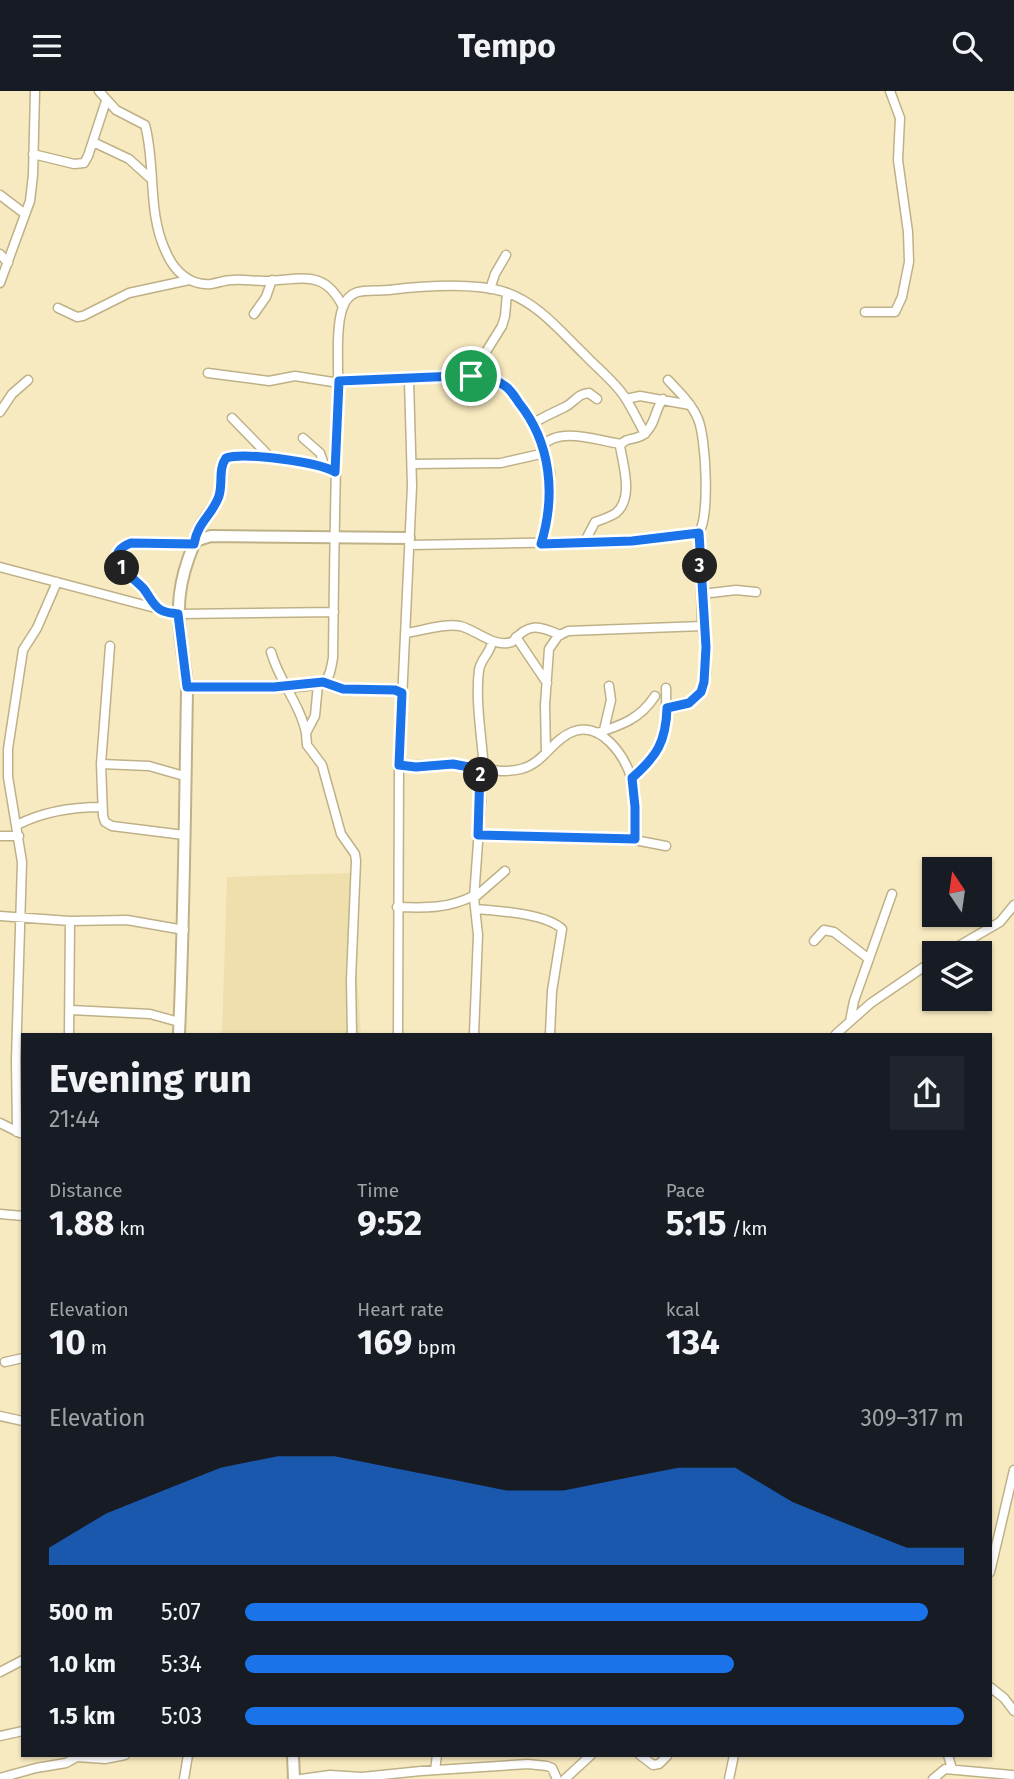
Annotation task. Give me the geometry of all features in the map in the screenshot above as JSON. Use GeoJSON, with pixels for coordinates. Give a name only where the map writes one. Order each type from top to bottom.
{"type":"FeatureCollection","features":[{"type":"Feature","properties":{"kind":"street"},"geometry":{"type":"LineString","coordinates":[[0,283],[32,189],[35,91]]}},
{"type":"Feature","properties":{"kind":"street"},"geometry":{"type":"LineString","coordinates":[[99,91],[116,110],[145,125],[155,215],[165,251],[172,264],[189,280]]}},
{"type":"Feature","properties":{"kind":"street"},"geometry":{"type":"LineString","coordinates":[[865,312],[895,312],[898,309],[909,262],[907,221],[898,160],[900,118],[890,91]]}},
{"type":"Feature","properties":{"kind":"street"},"geometry":{"type":"LineString","coordinates":[[33,154],[80,164],[88,156],[106,101]]}},
{"type":"Feature","properties":{"kind":"street"},"geometry":{"type":"LineString","coordinates":[[93,142],[129,159],[150,178]]}},
{"type":"Feature","properties":{"kind":"street"},"geometry":{"type":"LineString","coordinates":[[0,195],[25,215]]}},
{"type":"Feature","properties":{"kind":"street"},"geometry":{"type":"LineString","coordinates":[[0,254],[8,263]]}},
{"type":"Feature","properties":{"kind":"street"},"geometry":{"type":"LineString","coordinates":[[490,289],[506,255]]}},
{"type":"Feature","properties":{"kind":"street"},"geometry":{"type":"LineString","coordinates":[[58,308],[77,317],[83,316],[130,293],[189,280],[208,284],[241,279],[298,279],[331,286],[343,307],[337,352],[339,382],[333,658],[329,675],[320,683],[315,716],[306,733]]}},
{"type":"Feature","properties":{"kind":"street"},"geometry":{"type":"LineString","coordinates":[[254,314],[266,297],[272,281]]}},
{"type":"Feature","properties":{"kind":"street"},"geometry":{"type":"LineString","coordinates":[[343,307],[359,291],[411,287],[490,289],[507,293],[531,305],[603,373],[626,399],[645,434]]}},
{"type":"Feature","properties":{"kind":"street"},"geometry":{"type":"LineString","coordinates":[[471,376],[502,326],[507,293]]}},
{"type":"Feature","properties":{"kind":"street"},"geometry":{"type":"LineString","coordinates":[[208,373],[270,381],[295,376],[339,382],[471,376],[507,387],[533,422],[550,472],[546,527],[541,544]]}},
{"type":"Feature","properties":{"kind":"street"},"geometry":{"type":"LineString","coordinates":[[398,1033],[399,765],[412,464],[409,379]]}},
{"type":"Feature","properties":{"kind":"street"},"geometry":{"type":"LineString","coordinates":[[0,412],[3,398],[28,380]]}},
{"type":"Feature","properties":{"kind":"street"},"geometry":{"type":"LineString","coordinates":[[667,708],[689,703],[701,692],[706,660],[699,533],[704,520],[704,436],[697,415],[668,380]]}},
{"type":"Feature","properties":{"kind":"street"},"geometry":{"type":"LineString","coordinates":[[533,422],[566,406],[581,394],[589,393],[597,399]]}},
{"type":"Feature","properties":{"kind":"street"},"geometry":{"type":"LineString","coordinates":[[626,399],[640,396],[690,405]]}},
{"type":"Feature","properties":{"kind":"street"},"geometry":{"type":"LineString","coordinates":[[584,543],[595,522],[614,515],[623,505],[624,468],[621,445],[625,440],[645,434],[663,399]]}},
{"type":"Feature","properties":{"kind":"street"},"geometry":{"type":"LineString","coordinates":[[232,418],[272,459]]}},
{"type":"Feature","properties":{"kind":"street"},"geometry":{"type":"LineString","coordinates":[[412,464],[501,463],[544,449],[548,440],[568,436],[621,445]]}},
{"type":"Feature","properties":{"kind":"street"},"geometry":{"type":"LineString","coordinates":[[303,438],[320,453],[324,467]]}},
{"type":"Feature","properties":{"kind":"street"},"geometry":{"type":"LineString","coordinates":[[179,1033],[184,930],[187,687],[178,614],[181,580],[195,544],[196,531],[219,495],[221,472],[226,458],[246,455],[324,467],[335,472]]}},
{"type":"Feature","properties":{"kind":"street"},"geometry":{"type":"LineString","coordinates":[[160,610],[141,585],[127,575],[118,561],[118,552],[122,547],[131,543],[195,544],[204,537],[211,536],[541,544],[632,541],[699,533]]}},
{"type":"Feature","properties":{"kind":"street"},"geometry":{"type":"LineString","coordinates":[[0,567],[178,614],[334,612]]}},
{"type":"Feature","properties":{"kind":"street"},"geometry":{"type":"LineString","coordinates":[[1,1125],[20,1133],[22,862],[10,793],[8,762],[21,660],[26,643],[37,628],[57,582]]}},
{"type":"Feature","properties":{"kind":"street"},"geometry":{"type":"LineString","coordinates":[[702,594],[736,590],[756,592]]}},
{"type":"Feature","properties":{"kind":"street"},"geometry":{"type":"LineString","coordinates":[[405,633],[460,626],[492,641],[509,644],[520,631],[535,627],[546,628],[561,635]]}},
{"type":"Feature","properties":{"kind":"street"},"geometry":{"type":"LineString","coordinates":[[546,753],[545,705],[549,649],[552,642],[568,631],[703,626]]}},
{"type":"Feature","properties":{"kind":"street"},"geometry":{"type":"LineString","coordinates":[[516,637],[547,683]]}},
{"type":"Feature","properties":{"kind":"street"},"geometry":{"type":"LineString","coordinates":[[474,1033],[478,935],[474,896],[482,770],[478,689],[481,662],[491,650],[492,641]]}},
{"type":"Feature","properties":{"kind":"street"},"geometry":{"type":"LineString","coordinates":[[110,646],[101,764],[102,807],[106,822],[112,826],[184,835]]}},
{"type":"Feature","properties":{"kind":"street"},"geometry":{"type":"LineString","coordinates":[[271,652],[300,712],[309,750],[326,775],[341,834],[355,854],[352,1033]]}},
{"type":"Feature","properties":{"kind":"street"},"geometry":{"type":"LineString","coordinates":[[187,687],[286,687],[320,683],[343,689],[389,689],[402,693]]}},
{"type":"Feature","properties":{"kind":"street"},"geometry":{"type":"LineString","coordinates":[[600,731],[611,700],[609,686]]}},
{"type":"Feature","properties":{"kind":"street"},"geometry":{"type":"LineString","coordinates":[[632,778],[650,762],[660,747],[666,731],[666,688]]}},
{"type":"Feature","properties":{"kind":"street"},"geometry":{"type":"LineString","coordinates":[[399,765],[416,767],[453,764],[482,770],[506,771],[526,768],[533,766],[573,731],[600,731],[622,726],[646,710],[655,697]]}},
{"type":"Feature","properties":{"kind":"street"},"geometry":{"type":"LineString","coordinates":[[600,731],[615,747],[632,778],[635,839]]}},
{"type":"Feature","properties":{"kind":"street"},"geometry":{"type":"LineString","coordinates":[[101,764],[149,766],[184,776]]}},
{"type":"Feature","properties":{"kind":"street"},"geometry":{"type":"LineString","coordinates":[[17,825],[44,813],[102,807]]}},
{"type":"Feature","properties":{"kind":"street"},"geometry":{"type":"LineString","coordinates":[[478,835],[635,839],[666,846]]}},
{"type":"Feature","properties":{"kind":"street"},"geometry":{"type":"LineString","coordinates":[[0,836],[19,836]]}},
{"type":"Feature","properties":{"kind":"street"},"geometry":{"type":"LineString","coordinates":[[397,907],[442,908],[474,896],[505,871]]}},
{"type":"Feature","properties":{"kind":"street"},"geometry":{"type":"LineString","coordinates":[[850,1021],[851,1009],[892,894]]}},
{"type":"Feature","properties":{"kind":"street"},"geometry":{"type":"LineString","coordinates":[[967,941],[1000,922],[1014,905]]}},
{"type":"Feature","properties":{"kind":"street"},"geometry":{"type":"LineString","coordinates":[[476,909],[505,911],[551,921],[562,929],[552,991],[550,1033]]}},
{"type":"Feature","properties":{"kind":"street"},"geometry":{"type":"LineString","coordinates":[[0,916],[70,921],[128,920],[184,930]]}},
{"type":"Feature","properties":{"kind":"street"},"geometry":{"type":"LineString","coordinates":[[69,1033],[70,921]]}},
{"type":"Feature","properties":{"kind":"street"},"geometry":{"type":"LineString","coordinates":[[814,941],[824,930],[834,932],[869,959]]}},
{"type":"Feature","properties":{"kind":"street"},"geometry":{"type":"LineString","coordinates":[[837,1033],[922,968]]}},
{"type":"Feature","properties":{"kind":"street"},"geometry":{"type":"LineString","coordinates":[[71,1010],[150,1014],[179,1022]]}},
{"type":"Feature","properties":{"kind":"street"},"geometry":{"type":"LineString","coordinates":[[0,1214],[21,1216]]}},
{"type":"Feature","properties":{"kind":"street"},"geometry":{"type":"LineString","coordinates":[[5,1362],[21,1358]]}},
{"type":"Feature","properties":{"kind":"street"},"geometry":{"type":"LineString","coordinates":[[0,1416],[21,1421]]}},
{"type":"Feature","properties":{"kind":"street"},"geometry":{"type":"LineString","coordinates":[[992,1564],[1014,1470]]}},
{"type":"Feature","properties":{"kind":"street"},"geometry":{"type":"LineString","coordinates":[[0,1672],[21,1661]]}},
{"type":"Feature","properties":{"kind":"street"},"geometry":{"type":"LineString","coordinates":[[992,1688],[1004,1697],[1014,1711]]}},
{"type":"Feature","properties":{"kind":"street"},"geometry":{"type":"LineString","coordinates":[[0,1736],[21,1731]]}},
{"type":"Feature","properties":{"kind":"street"},"geometry":{"type":"LineString","coordinates":[[0,1778],[66,1763],[75,1757]]}},
{"type":"Feature","properties":{"kind":"street"},"geometry":{"type":"LineString","coordinates":[[86,1757],[115,1757]]}},
{"type":"Feature","properties":{"kind":"street"},"geometry":{"type":"LineString","coordinates":[[184,1779],[188,1757]]}},
{"type":"Feature","properties":{"kind":"street"},"geometry":{"type":"LineString","coordinates":[[293,1757],[293,1779]]}},
{"type":"Feature","properties":{"kind":"street"},"geometry":{"type":"LineString","coordinates":[[435,1770],[437,1757]]}},
{"type":"Feature","properties":{"kind":"street"},"geometry":{"type":"LineString","coordinates":[[565,1779],[589,1757]]}},
{"type":"Feature","properties":{"kind":"street"},"geometry":{"type":"LineString","coordinates":[[643,1757],[653,1765],[659,1764],[666,1757]]}},
{"type":"Feature","properties":{"kind":"street"},"geometry":{"type":"LineString","coordinates":[[729,1779],[734,1757]]}},
{"type":"Feature","properties":{"kind":"street"},"geometry":{"type":"LineString","coordinates":[[949,1757],[952,1769]]}},
{"type":"Feature","properties":{"kind":"street"},"geometry":{"type":"LineString","coordinates":[[301,1779],[330,1775],[407,1776],[435,1770],[542,1765],[552,1768],[556,1779]]}},
{"type":"Feature","properties":{"kind":"street"},"geometry":{"type":"LineString","coordinates":[[933,1779],[940,1771],[952,1769],[1012,1774]]}},
{"type":"Feature","properties":{"kind":"shaded area"},"geometry":{"type":"Polygon","coordinates":[[[350,873],[361,1033],[222,1033],[227,877],[350,873]]]}},
{"type":"Feature","properties":{"kind":"route"},"geometry":{"type":"LineString","coordinates":[[471,376],[507,387],[533,422],[550,472],[546,527],[541,544],[632,541],[699,533],[706,647],[704,682],[695,699],[684,705],[667,708],[666,731],[660,747],[650,762],[632,778],[635,839],[478,835],[480,769],[453,764],[416,767],[399,765],[402,693],[395,690],[343,689],[323,682],[274,687],[187,687],[178,614],[160,610],[141,585],[127,575],[118,561],[118,552],[131,543],[194,544],[196,531],[219,495],[221,472],[226,458],[246,455],[321,465],[335,472],[339,381],[471,376]]}}]}
